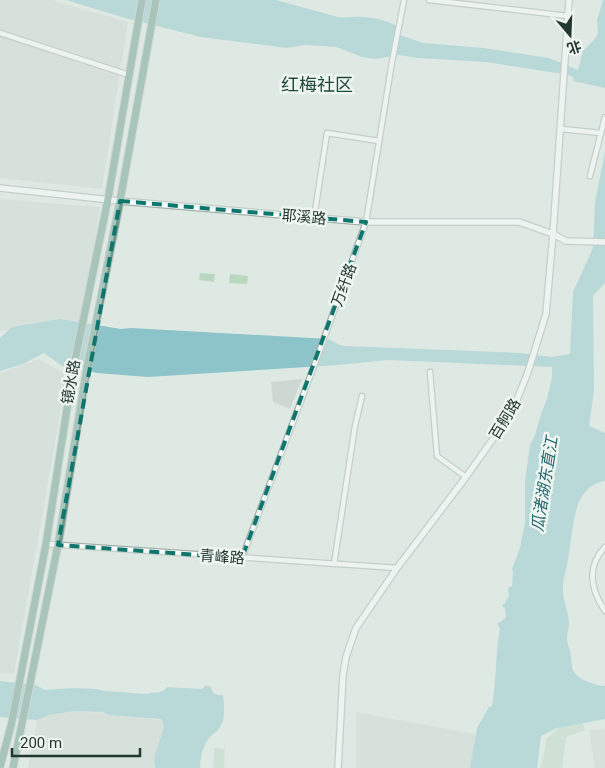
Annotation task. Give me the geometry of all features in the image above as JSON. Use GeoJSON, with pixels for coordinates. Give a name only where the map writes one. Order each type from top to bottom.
{"type":"FeatureCollection","features":[{"type":"Feature","properties":{"kind":"main road","name":"镜水路"},"geometry":{"type":"LineString","coordinates":[[0,767],[10,726],[46,544],[73,370],[108,199],[142,0]]}},
{"type":"Feature","properties":{"kind":"main road","name":"镜水路"},"geometry":{"type":"LineString","coordinates":[[13,768],[58,545],[86,373],[120,201],[156,0]]}},
{"type":"Feature","properties":{"kind":"street","name":"万纤路"},"geometry":{"type":"LineString","coordinates":[[242,558],[366,222],[404,0]]}},
{"type":"Feature","properties":{"kind":"street"},"geometry":{"type":"LineString","coordinates":[[429,0],[568,16]]}},
{"type":"Feature","properties":{"kind":"street","name":"百舸路"},"geometry":{"type":"LineString","coordinates":[[338,768],[343,675],[346,657],[356,628],[397,568],[466,477],[512,412],[536,348],[546,314],[570,0]]}},
{"type":"Feature","properties":{"kind":"street"},"geometry":{"type":"LineString","coordinates":[[0,33],[129,75]]}},
{"type":"Feature","properties":{"kind":"street"},"geometry":{"type":"LineString","coordinates":[[590,176],[605,117]]}},
{"type":"Feature","properties":{"kind":"street"},"geometry":{"type":"LineString","coordinates":[[561,129],[601,133]]}},
{"type":"Feature","properties":{"kind":"street"},"geometry":{"type":"LineString","coordinates":[[314,218],[328,133],[379,141]]}},
{"type":"Feature","properties":{"kind":"street","name":"耶溪路"},"geometry":{"type":"LineString","coordinates":[[0,188],[120,201],[366,222],[519,222],[553,234],[566,242],[605,242]]}},
{"type":"Feature","properties":{"kind":"street"},"geometry":{"type":"LineString","coordinates":[[430,372],[437,456],[466,477]]}},
{"type":"Feature","properties":{"kind":"street"},"geometry":{"type":"LineString","coordinates":[[334,564],[362,396]]}},
{"type":"Feature","properties":{"kind":"street","name":"青峰路"},"geometry":{"type":"LineString","coordinates":[[46,544],[397,568]]}},
{"type":"Feature","properties":{"kind":"street"},"geometry":{"type":"LineString","coordinates":[[605,547],[595,561],[592,573],[593,586],[598,602],[605,611]]}},
{"type":"Feature","properties":{"kind":"highlighted area"},"geometry":{"type":"Polygon","coordinates":[[[120,201],[366,222],[242,558],[58,545],[120,201]]]}},
{"type":"Feature","properties":{"kind":"shaded area"},"geometry":{"type":"Polygon","coordinates":[[[0,0],[51,0],[128,22],[102,189],[0,178],[0,0]]]}},
{"type":"Feature","properties":{"kind":"shaded area"},"geometry":{"type":"Polygon","coordinates":[[[0,199],[100,207],[83,321],[0,331],[0,199]]]}},
{"type":"Feature","properties":{"kind":"shaded area"},"geometry":{"type":"Polygon","coordinates":[[[39,359],[67,375],[14,674],[0,673],[0,373],[39,359]]]}},
{"type":"Feature","properties":{"kind":"shaded area"},"geometry":{"type":"Polygon","coordinates":[[[302,379],[290,409],[273,402],[271,382],[302,379]]]}},
{"type":"Feature","properties":{"kind":"shaded area"},"geometry":{"type":"Polygon","coordinates":[[[75,711],[162,720],[164,727],[154,758],[155,768],[28,768],[37,720],[49,715],[75,711]]]}},
{"type":"Feature","properties":{"kind":"shaded area"},"geometry":{"type":"Polygon","coordinates":[[[356,712],[479,735],[476,768],[356,768],[356,712]]]}},
{"type":"Feature","properties":{"kind":"shaded area"},"geometry":{"type":"Polygon","coordinates":[[[605,729],[605,768],[595,768],[589,730],[605,729]]]}},
{"type":"Feature","properties":{"kind":"green space"},"geometry":{"type":"Polygon","coordinates":[[[200,273],[215,274],[214,282],[199,280],[200,273]]]}},
{"type":"Feature","properties":{"kind":"green space"},"geometry":{"type":"Polygon","coordinates":[[[230,274],[248,276],[247,284],[229,283],[230,274]]]}},
{"type":"Feature","properties":{"kind":"green space"},"geometry":{"type":"Polygon","coordinates":[[[582,721],[585,730],[566,737],[562,768],[541,768],[547,738],[560,727],[582,721]]]}},
{"type":"Feature","properties":{"kind":"green space"},"geometry":{"type":"Polygon","coordinates":[[[214,748],[225,749],[224,768],[213,768],[214,748]]]}},
{"type":"Feature","properties":{"kind":"water"},"geometry":{"type":"Polygon","coordinates":[[[66,0],[276,0],[338,17],[365,17],[382,20],[396,26],[397,34],[423,43],[484,48],[549,58],[578,70],[583,51],[595,39],[598,33],[597,20],[603,0],[605,0],[605,88],[573,81],[574,78],[569,75],[486,62],[399,55],[375,59],[362,57],[336,47],[305,45],[287,48],[201,37],[125,18],[66,0]]]}},
{"type":"Feature","properties":{"kind":"water","name":"瓜渚湖东直江"},"geometry":{"type":"Polygon","coordinates":[[[605,152],[605,283],[593,296],[594,391],[589,426],[605,433],[605,481],[594,485],[585,492],[579,501],[573,525],[563,589],[569,620],[567,639],[572,668],[584,680],[592,684],[605,686],[605,719],[557,728],[541,736],[537,768],[470,768],[477,728],[489,707],[492,706],[500,629],[497,623],[506,617],[505,609],[502,605],[506,603],[509,596],[508,588],[512,586],[512,569],[520,548],[525,523],[525,481],[530,445],[547,399],[552,377],[552,367],[388,360],[339,365],[148,377],[97,373],[62,366],[44,353],[23,364],[0,371],[0,338],[12,327],[60,319],[121,329],[329,339],[345,346],[520,353],[552,357],[570,354],[573,292],[593,248],[595,202],[605,152]]]}},
{"type":"Feature","properties":{"kind":"water"},"geometry":{"type":"Polygon","coordinates":[[[0,681],[36,685],[45,690],[74,688],[147,694],[160,692],[167,687],[202,689],[205,686],[210,686],[215,694],[223,695],[224,716],[219,728],[205,745],[201,756],[200,768],[155,768],[154,758],[164,727],[162,720],[109,715],[103,712],[75,711],[49,715],[37,720],[0,717],[0,681]]]}},
{"type":"Feature","properties":{"kind":"district","name":"红梅社区"},"geometry":{"type":"Point","coordinates":[317,85]}}]}
